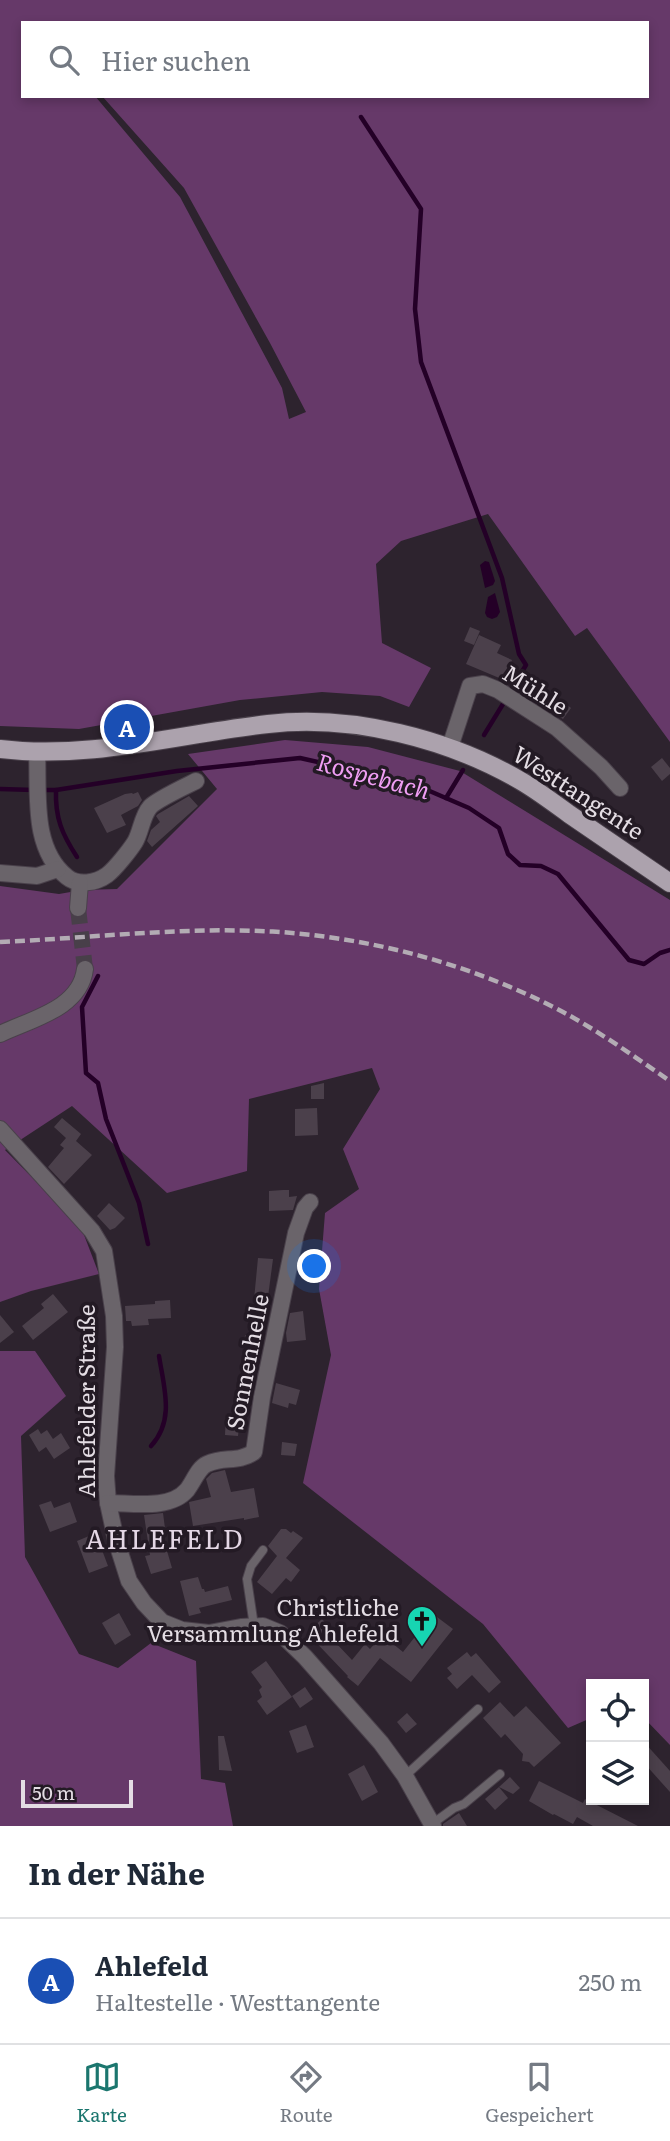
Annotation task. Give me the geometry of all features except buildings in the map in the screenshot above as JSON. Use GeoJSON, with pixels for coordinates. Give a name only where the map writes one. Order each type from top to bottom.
{"type":"FeatureCollection","features":[{"type":"Feature","properties":{"kind":"main road","name":"Westtangente"},"geometry":{"type":"LineString","coordinates":[[0,749],[37,752],[101,749],[257,725],[315,721],[383,730],[450,747],[522,782],[670,883]]}},
{"type":"Feature","properties":{"kind":"street","name":"Mühle"},"geometry":{"type":"LineString","coordinates":[[450,747],[470,686],[483,684],[498,690],[557,728],[601,767],[620,788]]}},
{"type":"Feature","properties":{"kind":"street"},"geometry":{"type":"LineString","coordinates":[[37,752],[38,811],[44,847],[58,869],[71,880],[80,883],[108,874],[135,843],[150,807],[196,781]]}},
{"type":"Feature","properties":{"kind":"street"},"geometry":{"type":"LineString","coordinates":[[0,873],[37,876],[58,869]]}},
{"type":"Feature","properties":{"kind":"street"},"geometry":{"type":"LineString","coordinates":[[78,908],[80,883]]}},
{"type":"Feature","properties":{"kind":"street"},"geometry":{"type":"LineString","coordinates":[[0,1034],[66,1003],[84,981],[85,969]]}},
{"type":"Feature","properties":{"kind":"street","name":"Ahlefelder Straße"},"geometry":{"type":"LineString","coordinates":[[0,1129],[92,1231],[104,1251],[114,1315],[115,1347],[106,1476],[108,1503],[129,1581],[144,1603],[162,1622],[182,1630],[209,1633],[263,1626],[280,1633],[305,1657],[381,1743],[405,1776],[432,1825]]}},
{"type":"Feature","properties":{"kind":"street","name":"Sonnenhelle"},"geometry":{"type":"LineString","coordinates":[[108,1503],[171,1502],[186,1492],[203,1465],[217,1460],[244,1458],[254,1452],[262,1397],[296,1233],[310,1202]]}},
{"type":"Feature","properties":{"kind":"lane"},"geometry":{"type":"LineString","coordinates":[[254,1626],[247,1579],[251,1566],[263,1550]]}},
{"type":"Feature","properties":{"kind":"lane"},"geometry":{"type":"LineString","coordinates":[[405,1776],[478,1709]]}},
{"type":"Feature","properties":{"kind":"lane"},"geometry":{"type":"LineString","coordinates":[[432,1825],[454,1808],[464,1804],[500,1774]]}},
{"type":"Feature","properties":{"kind":"shaded area"},"geometry":{"type":"Polygon","coordinates":[[[0,0],[670,0],[670,742],[587,628],[575,636],[488,514],[401,541],[376,564],[382,643],[431,668],[409,707],[380,696],[322,692],[240,700],[79,729],[0,726],[0,0]],[[21,21],[21,98],[97,98],[180,197],[282,388],[289,419],[306,412],[184,188],[104,98],[649,98],[649,21],[21,21]]]}},
{"type":"Feature","properties":{"kind":"shaded area"},"geometry":{"type":"Polygon","coordinates":[[[485,561],[489,562],[495,581],[493,585],[485,588],[480,565],[485,561]]]}},
{"type":"Feature","properties":{"kind":"shaded area"},"geometry":{"type":"Polygon","coordinates":[[[495,593],[500,612],[492,619],[485,613],[488,597],[495,593]]]}},
{"type":"Feature","properties":{"kind":"shaded area"},"geometry":{"type":"Polygon","coordinates":[[[285,740],[368,747],[460,771],[670,900],[670,1745],[649,1723],[649,1679],[586,1679],[586,1720],[568,1728],[483,1624],[303,1483],[331,1355],[319,1289],[325,1213],[359,1189],[343,1149],[380,1089],[372,1068],[249,1099],[247,1171],[167,1193],[72,1106],[5,1150],[81,1227],[99,1274],[31,1291],[0,1302],[0,886],[59,894],[117,889],[217,789],[188,754],[285,740]]]}},
{"type":"Feature","properties":{"kind":"shaded area"},"geometry":{"type":"Polygon","coordinates":[[[0,1351],[35,1351],[66,1396],[21,1436],[25,1557],[79,1654],[118,1668],[151,1643],[196,1661],[201,1779],[225,1783],[233,1826],[0,1826],[0,1351]]]}},
{"type":"Feature","properties":{"kind":"waterway"},"geometry":{"type":"LineString","coordinates":[[361,117],[421,209],[415,309],[421,362],[502,578],[519,654],[526,665],[512,688]]}},
{"type":"Feature","properties":{"kind":"waterway"},"geometry":{"type":"LineString","coordinates":[[484,735],[503,704]]}},
{"type":"Feature","properties":{"kind":"waterway","name":"Rospebach"},"geometry":{"type":"LineString","coordinates":[[43,790],[177,771],[300,758],[411,783],[469,808],[499,828],[508,854],[520,865],[541,866],[558,874],[629,960],[644,964],[670,950]]}},
{"type":"Feature","properties":{"kind":"waterway"},"geometry":{"type":"LineString","coordinates":[[446,798],[463,770]]}},
{"type":"Feature","properties":{"kind":"waterway","name":"Rospebach"},"geometry":{"type":"LineString","coordinates":[[0,789],[34,790]]}},
{"type":"Feature","properties":{"kind":"waterway"},"geometry":{"type":"LineString","coordinates":[[56,790],[60,825],[77,857]]}},
{"type":"Feature","properties":{"kind":"waterway"},"geometry":{"type":"LineString","coordinates":[[98,976],[82,1007],[86,1073],[98,1083],[106,1119],[139,1203],[148,1244]]}},
{"type":"Feature","properties":{"kind":"waterway"},"geometry":{"type":"LineString","coordinates":[[151,1446],[163,1425],[165,1415],[165,1392],[159,1356]]}},
{"type":"Feature","properties":{"kind":"tunnel"},"geometry":{"type":"LineString","coordinates":[[78,908],[85,969]]}},
{"type":"Feature","properties":{"kind":"railway"},"geometry":{"type":"LineString","coordinates":[[0,942],[210,930],[280,932],[390,948],[461,968],[530,996],[590,1028],[670,1081]]}},
{"type":"Feature","properties":{"kind":"place","name":"Ahlefeld"},"geometry":{"type":"Point","coordinates":[127,727]}},
{"type":"Feature","properties":{"kind":"place","name":"Christliche Versammlung Ahlefeld"},"geometry":{"type":"Point","coordinates":[422,1648]}},
{"type":"Feature","properties":{"kind":"district","name":"AHLEFELD"},"geometry":{"type":"Point","coordinates":[165,1540]}}]}
